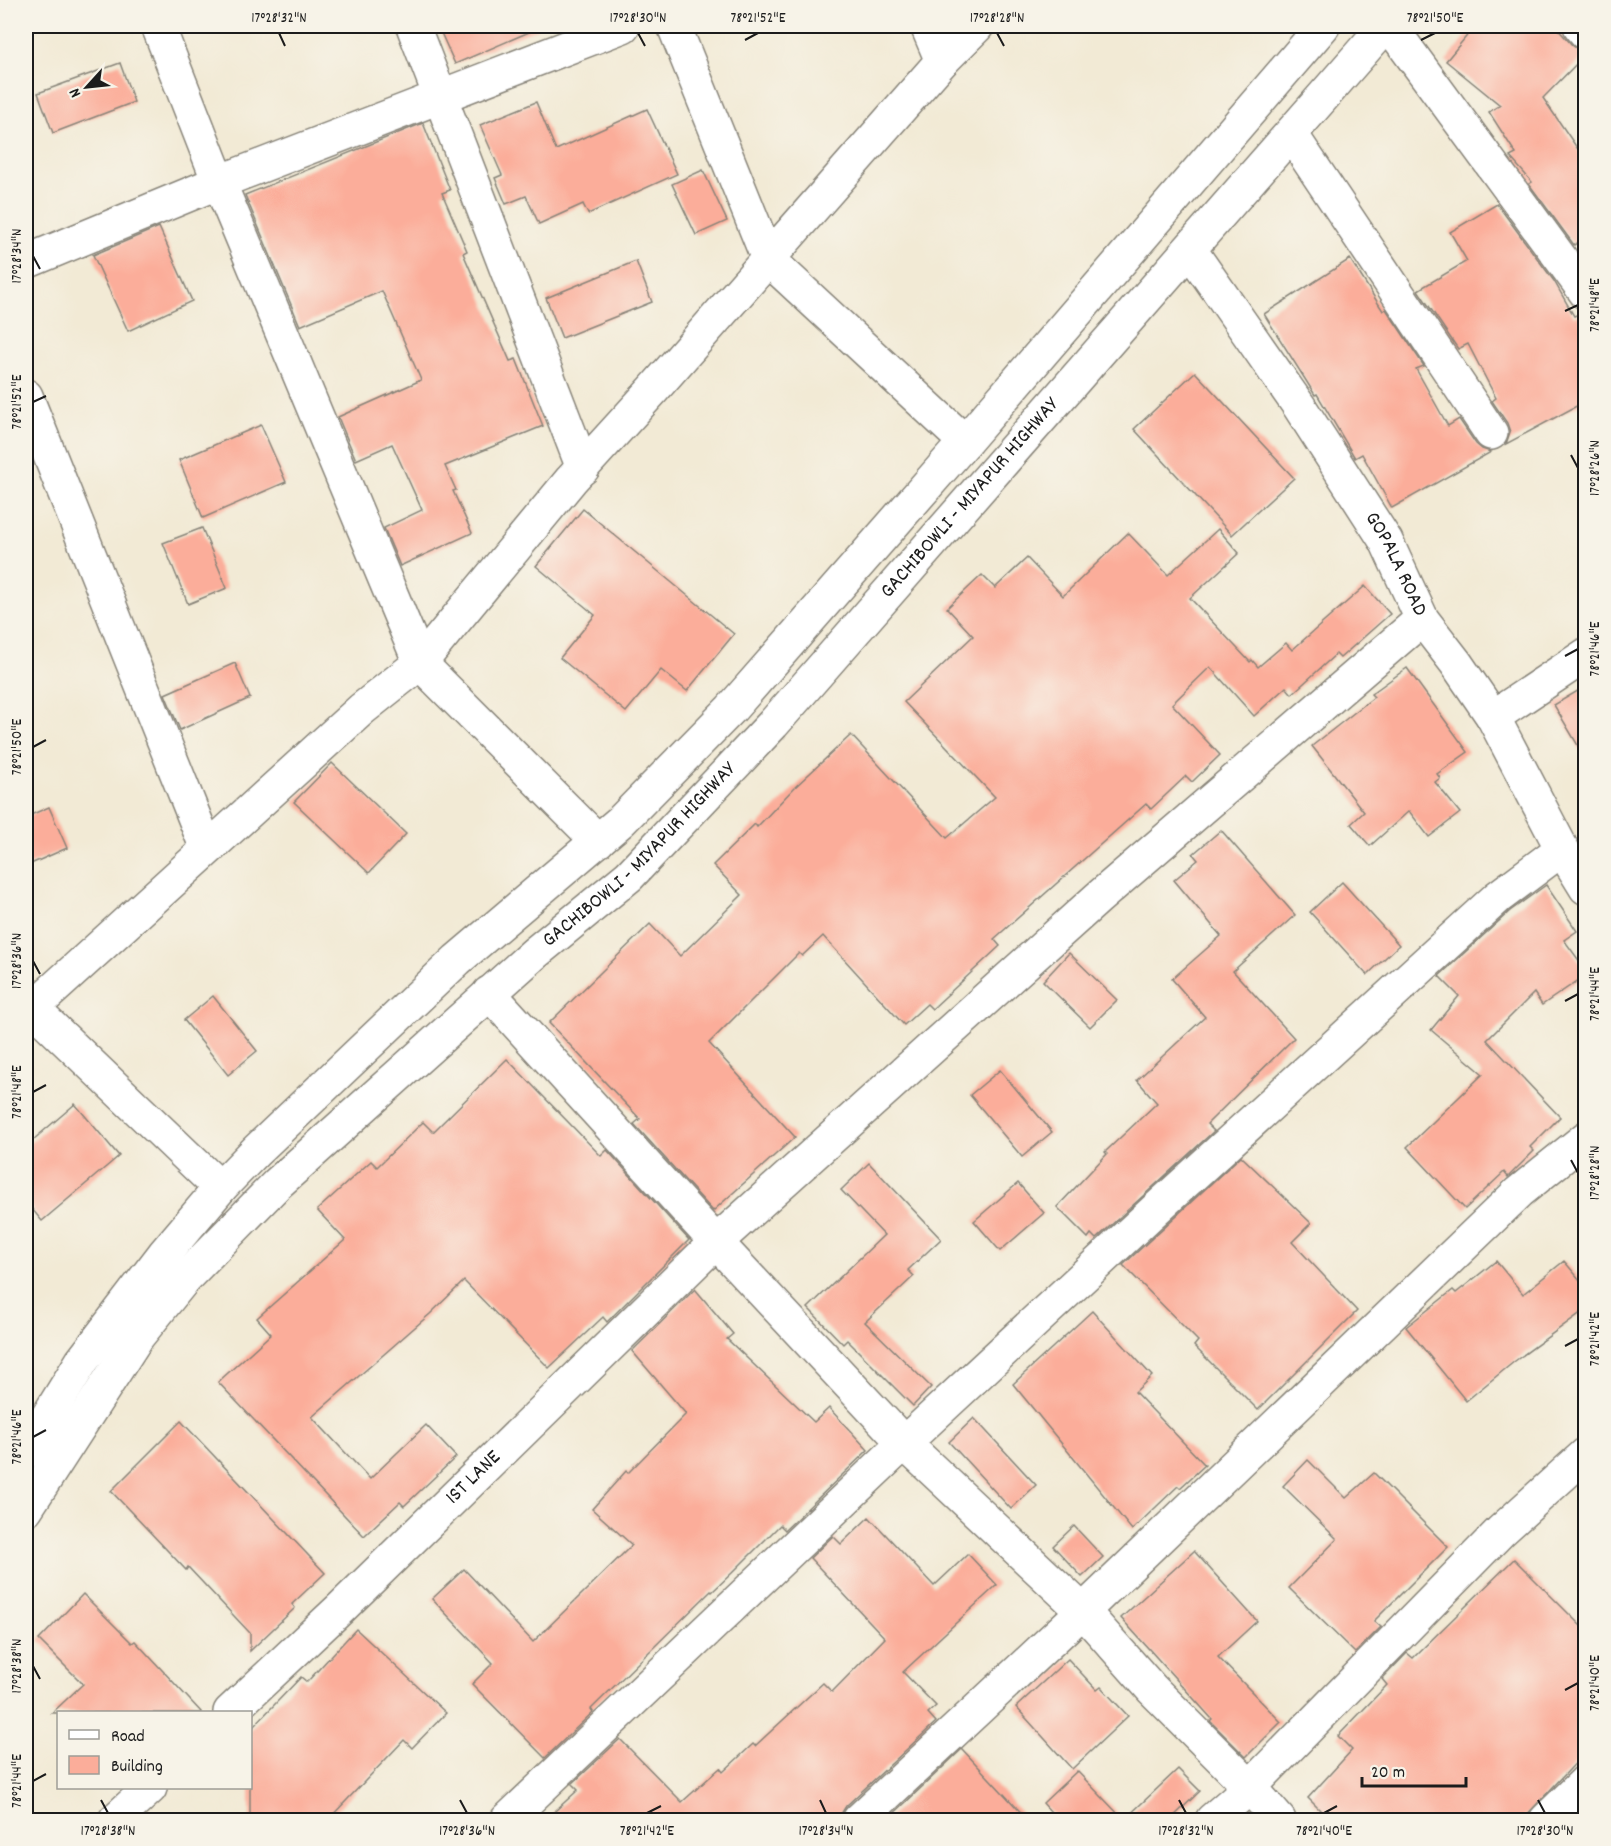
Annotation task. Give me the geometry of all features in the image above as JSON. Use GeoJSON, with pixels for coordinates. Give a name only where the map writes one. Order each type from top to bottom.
{"type":"FeatureCollection","features":[{"type":"Feature","properties":{"kind":"street"},"geometry":{"type":"LineString","coordinates":[[158,26],[219,182],[420,663],[598,842]]}},
{"type":"Feature","properties":{"kind":"street"},"geometry":{"type":"LineString","coordinates":[[412,26],[583,468]]}},
{"type":"Feature","properties":{"kind":"street"},"geometry":{"type":"LineString","coordinates":[[26,262],[219,182],[623,26]]}},
{"type":"Feature","properties":{"kind":"street"},"geometry":{"type":"LineString","coordinates":[[674,26],[768,259],[965,442]]}},
{"type":"Feature","properties":{"kind":"street"},"geometry":{"type":"LineString","coordinates":[[927,26],[942,61]]}},
{"type":"Feature","properties":{"kind":"street"},"geometry":{"type":"LineString","coordinates":[[220,1188],[29,1011],[362,709],[420,663],[583,468],[942,61],[977,26]]}},
{"type":"Feature","properties":{"kind":"street","name":"GACHIBOWLI - MIYAPUR HIGHWAY"},"geometry":{"type":"LineString","coordinates":[[110,1350],[138,1336],[185,1278],[277,1184],[489,993],[629,876],[773,724],[1385,26]]}},
{"type":"Feature","properties":{"kind":"street"},"geometry":{"type":"LineString","coordinates":[[1390,26],[1586,293]]}},
{"type":"Feature","properties":{"kind":"street"},"geometry":{"type":"LineString","coordinates":[[1580,26],[1586,33]]}},
{"type":"Feature","properties":{"kind":"street","name":"GACHIBOWLI - MIYAPUR HIGHWAY"},"geometry":{"type":"LineString","coordinates":[[110,1350],[164,1254],[256,1150],[457,960],[621,821],[731,709],[965,442],[1310,30]]}},
{"type":"Feature","properties":{"kind":"street"},"geometry":{"type":"LineString","coordinates":[[1291,134],[1491,433]]}},
{"type":"Feature","properties":{"kind":"street","name":"GOPALA ROAD"},"geometry":{"type":"LineString","coordinates":[[1190,250],[1299,406],[1386,541],[1422,619],[1493,717],[1562,849],[1586,888]]}},
{"type":"Feature","properties":{"kind":"street"},"geometry":{"type":"LineString","coordinates":[[26,396],[207,849]]}},
{"type":"Feature","properties":{"kind":"street","name":"1ST LANE"},"geometry":{"type":"LineString","coordinates":[[232,1711],[350,1600],[716,1242],[1098,898],[1422,619]]}},
{"type":"Feature","properties":{"kind":"street"},"geometry":{"type":"LineString","coordinates":[[1493,717],[1586,656]]}},
{"type":"Feature","properties":{"kind":"street"},"geometry":{"type":"LineString","coordinates":[[507,1821],[904,1443],[1155,1209],[1489,905],[1562,849]]}},
{"type":"Feature","properties":{"kind":"street"},"geometry":{"type":"LineString","coordinates":[[489,993],[716,1242],[904,1443],[1083,1611],[1152,1689],[1250,1787],[1279,1821]]}},
{"type":"Feature","properties":{"kind":"street"},"geometry":{"type":"LineString","coordinates":[[859,1821],[1083,1611],[1519,1192],[1586,1138]]}},
{"type":"Feature","properties":{"kind":"street"},"geometry":{"type":"LineString","coordinates":[[26,1452],[82,1361],[110,1350]]}},
{"type":"Feature","properties":{"kind":"street"},"geometry":{"type":"LineString","coordinates":[[26,1509],[110,1350]]}},
{"type":"Feature","properties":{"kind":"street"},"geometry":{"type":"LineString","coordinates":[[1212,1821],[1250,1787],[1501,1531],[1586,1454]]}},
{"type":"Feature","properties":{"kind":"street"},"geometry":{"type":"LineString","coordinates":[[1546,1821],[1586,1781]]}},
{"type":"Feature","properties":{"kind":"street"},"geometry":{"type":"LineString","coordinates":[[115,1821],[149,1789]]}},
{"type":"Feature","properties":{"kind":"building"},"geometry":{"type":"Polygon","coordinates":[[[438,26],[543,26],[455,64],[438,26]]]}},
{"type":"Feature","properties":{"kind":"building"},"geometry":{"type":"Polygon","coordinates":[[[1475,26],[1555,26],[1572,45],[1585,55],[1543,98],[1586,161],[1586,238],[1574,245],[1529,184],[1532,182],[1510,157],[1516,154],[1489,112],[1500,105],[1446,61],[1475,26]]]}},
{"type":"Feature","properties":{"kind":"building"},"geometry":{"type":"Polygon","coordinates":[[[120,63],[134,102],[53,133],[38,93],[120,63]]]}},
{"type":"Feature","properties":{"kind":"building"},"geometry":{"type":"Polygon","coordinates":[[[536,102],[556,150],[647,109],[677,174],[588,214],[583,204],[539,224],[526,196],[506,204],[495,178],[502,175],[480,125],[536,102]]]}},
{"type":"Feature","properties":{"kind":"building"},"geometry":{"type":"Polygon","coordinates":[[[423,123],[450,190],[442,193],[467,251],[463,253],[510,361],[516,359],[543,426],[445,466],[456,490],[453,491],[472,533],[400,566],[384,528],[422,510],[392,444],[356,460],[338,417],[421,380],[382,291],[300,326],[245,195],[423,123]]]}},
{"type":"Feature","properties":{"kind":"building"},"geometry":{"type":"Polygon","coordinates":[[[703,170],[727,221],[696,235],[672,184],[703,170]]]}},
{"type":"Feature","properties":{"kind":"building"},"geometry":{"type":"Polygon","coordinates":[[[1497,204],[1554,281],[1574,316],[1586,311],[1586,401],[1506,444],[1510,432],[1507,423],[1492,401],[1496,398],[1468,344],[1458,349],[1418,290],[1467,261],[1450,232],[1497,204]]]}},
{"type":"Feature","properties":{"kind":"building"},"geometry":{"type":"Polygon","coordinates":[[[159,227],[192,301],[128,331],[93,255],[159,227]]]}},
{"type":"Feature","properties":{"kind":"building"},"geometry":{"type":"Polygon","coordinates":[[[1350,259],[1383,311],[1386,309],[1424,366],[1416,369],[1448,426],[1459,419],[1476,444],[1491,452],[1392,508],[1362,454],[1355,458],[1317,394],[1315,395],[1264,314],[1350,259]]]}},
{"type":"Feature","properties":{"kind":"building"},"geometry":{"type":"Polygon","coordinates":[[[636,261],[652,302],[562,338],[546,298],[636,261]]]}},
{"type":"Feature","properties":{"kind":"building"},"geometry":{"type":"Polygon","coordinates":[[[1195,372],[1294,478],[1232,535],[1134,429],[1195,372]]]}},
{"type":"Feature","properties":{"kind":"building"},"geometry":{"type":"Polygon","coordinates":[[[261,425],[286,482],[203,518],[179,460],[261,425]]]}},
{"type":"Feature","properties":{"kind":"building"},"geometry":{"type":"Polygon","coordinates":[[[583,509],[734,634],[687,691],[661,670],[626,712],[560,658],[595,615],[536,566],[583,509]]]}},
{"type":"Feature","properties":{"kind":"building"},"geometry":{"type":"Polygon","coordinates":[[[202,528],[227,588],[188,604],[163,543],[202,528]]]}},
{"type":"Feature","properties":{"kind":"building"},"geometry":{"type":"Polygon","coordinates":[[[1218,529],[1239,553],[1190,598],[1250,662],[1252,660],[1258,667],[1286,643],[1292,650],[1365,586],[1390,614],[1340,658],[1336,654],[1292,694],[1286,687],[1254,716],[1210,667],[1172,704],[1220,755],[1192,782],[1186,776],[1151,809],[1146,804],[994,939],[1000,946],[932,1009],[927,1004],[904,1025],[823,936],[802,956],[799,953],[709,1043],[795,1137],[713,1211],[634,1124],[640,1119],[549,1023],[650,924],[680,956],[742,895],[713,865],[755,824],[757,827],[794,788],[851,735],[947,838],[995,797],[904,702],[973,636],[947,608],[982,575],[995,588],[1027,558],[1063,596],[1128,533],[1168,575],[1218,529]]]}},
{"type":"Feature","properties":{"kind":"building"},"geometry":{"type":"Polygon","coordinates":[[[235,663],[250,698],[180,730],[165,694],[235,663]]]}},
{"type":"Feature","properties":{"kind":"building"},"geometry":{"type":"Polygon","coordinates":[[[1407,668],[1468,752],[1437,774],[1440,778],[1435,782],[1460,813],[1429,837],[1409,811],[1370,846],[1351,824],[1364,812],[1312,746],[1374,697],[1371,694],[1407,668]]]}},
{"type":"Feature","properties":{"kind":"building"},"geometry":{"type":"Polygon","coordinates":[[[1586,686],[1586,759],[1554,705],[1586,686]]]}},
{"type":"Feature","properties":{"kind":"building"},"geometry":{"type":"Polygon","coordinates":[[[332,763],[406,834],[369,873],[294,802],[332,763]]]}},
{"type":"Feature","properties":{"kind":"building"},"geometry":{"type":"Polygon","coordinates":[[[49,807],[67,848],[26,866],[26,817],[49,807]]]}},
{"type":"Feature","properties":{"kind":"building"},"geometry":{"type":"Polygon","coordinates":[[[1221,830],[1295,915],[1233,971],[1294,1038],[1207,1124],[1214,1131],[1096,1239],[1091,1234],[1088,1238],[1057,1207],[1107,1154],[1105,1152],[1157,1103],[1137,1080],[1205,1017],[1172,979],[1221,936],[1174,880],[1198,860],[1193,854],[1221,830]]]}},
{"type":"Feature","properties":{"kind":"building"},"geometry":{"type":"Polygon","coordinates":[[[1342,882],[1399,945],[1367,975],[1310,912],[1342,882]]]}},
{"type":"Feature","properties":{"kind":"building"},"geometry":{"type":"Polygon","coordinates":[[[1546,885],[1577,931],[1564,940],[1586,970],[1586,975],[1542,1005],[1534,993],[1487,1040],[1560,1117],[1530,1147],[1534,1151],[1508,1177],[1504,1172],[1465,1209],[1407,1147],[1483,1074],[1431,1030],[1459,996],[1439,976],[1510,911],[1546,885]]]}},
{"type":"Feature","properties":{"kind":"building"},"geometry":{"type":"Polygon","coordinates":[[[1069,953],[1117,1000],[1090,1027],[1043,981],[1069,953]]]}},
{"type":"Feature","properties":{"kind":"building"},"geometry":{"type":"Polygon","coordinates":[[[213,996],[257,1051],[228,1075],[184,1020],[213,996]]]}},
{"type":"Feature","properties":{"kind":"building"},"geometry":{"type":"Polygon","coordinates":[[[507,1059],[601,1156],[607,1150],[689,1240],[607,1322],[603,1317],[549,1368],[464,1281],[430,1314],[312,1417],[370,1479],[426,1425],[456,1457],[404,1506],[400,1502],[364,1536],[218,1382],[271,1334],[257,1318],[345,1240],[317,1210],[371,1161],[377,1167],[423,1122],[433,1132],[507,1059]]]}},
{"type":"Feature","properties":{"kind":"building"},"geometry":{"type":"Polygon","coordinates":[[[1000,1070],[1052,1132],[1022,1157],[970,1095],[1000,1070]]]}},
{"type":"Feature","properties":{"kind":"building"},"geometry":{"type":"Polygon","coordinates":[[[75,1104],[119,1156],[42,1221],[26,1202],[26,1146],[75,1104]]]}},
{"type":"Feature","properties":{"kind":"building"},"geometry":{"type":"Polygon","coordinates":[[[1241,1156],[1311,1223],[1292,1242],[1357,1311],[1258,1410],[1194,1346],[1198,1341],[1123,1265],[1241,1156]]]}},
{"type":"Feature","properties":{"kind":"building"},"geometry":{"type":"Polygon","coordinates":[[[869,1163],[941,1239],[908,1270],[914,1276],[865,1322],[931,1387],[913,1406],[847,1340],[843,1344],[808,1308],[884,1235],[841,1190],[869,1163]]]}},
{"type":"Feature","properties":{"kind":"building"},"geometry":{"type":"Polygon","coordinates":[[[1018,1183],[1044,1213],[1000,1251],[974,1221],[1018,1183]]]}},
{"type":"Feature","properties":{"kind":"building"},"geometry":{"type":"Polygon","coordinates":[[[1496,1261],[1523,1294],[1564,1261],[1586,1287],[1586,1309],[1515,1361],[1466,1401],[1406,1327],[1453,1290],[1456,1293],[1496,1261]]]}},
{"type":"Feature","properties":{"kind":"building"},"geometry":{"type":"Polygon","coordinates":[[[695,1289],[733,1334],[727,1339],[814,1422],[829,1408],[868,1450],[785,1530],[780,1525],[591,1709],[593,1712],[545,1758],[472,1684],[493,1663],[432,1599],[464,1569],[533,1642],[632,1545],[592,1509],[626,1471],[628,1473],[686,1414],[632,1351],[695,1289]]]}},
{"type":"Feature","properties":{"kind":"building"},"geometry":{"type":"Polygon","coordinates":[[[1092,1311],[1152,1376],[1135,1392],[1205,1465],[1180,1488],[1178,1486],[1132,1530],[1013,1384],[1092,1311]]]}},
{"type":"Feature","properties":{"kind":"building"},"geometry":{"type":"Polygon","coordinates":[[[974,1418],[1036,1485],[1011,1509],[949,1442],[974,1418]]]}},
{"type":"Feature","properties":{"kind":"building"},"geometry":{"type":"Polygon","coordinates":[[[181,1421],[325,1573],[292,1604],[295,1608],[250,1651],[250,1633],[188,1567],[186,1570],[111,1491],[181,1421]]]}},
{"type":"Feature","properties":{"kind":"building"},"geometry":{"type":"Polygon","coordinates":[[[1308,1460],[1346,1498],[1374,1473],[1448,1547],[1374,1621],[1381,1627],[1355,1653],[1289,1588],[1337,1539],[1283,1486],[1308,1460]]]}},
{"type":"Feature","properties":{"kind":"building"},"geometry":{"type":"Polygon","coordinates":[[[869,1517],[934,1586],[968,1554],[997,1585],[903,1672],[936,1706],[928,1713],[936,1722],[846,1806],[841,1814],[841,1821],[544,1821],[578,1790],[572,1784],[620,1739],[682,1802],[720,1768],[723,1772],[753,1744],[755,1746],[823,1683],[832,1692],[885,1638],[810,1558],[833,1536],[841,1544],[869,1517]]]}},
{"type":"Feature","properties":{"kind":"building"},"geometry":{"type":"Polygon","coordinates":[[[1074,1526],[1103,1557],[1082,1577],[1053,1546],[1074,1526]]]}},
{"type":"Feature","properties":{"kind":"building"},"geometry":{"type":"Polygon","coordinates":[[[1194,1551],[1257,1621],[1218,1657],[1281,1722],[1246,1757],[1210,1721],[1212,1719],[1121,1618],[1194,1551]]]}},
{"type":"Feature","properties":{"kind":"building"},"geometry":{"type":"Polygon","coordinates":[[[1514,1559],[1586,1631],[1586,1752],[1521,1821],[1331,1821],[1308,1798],[1352,1750],[1338,1736],[1387,1685],[1382,1679],[1407,1653],[1413,1658],[1514,1559]]]}},
{"type":"Feature","properties":{"kind":"building"},"geometry":{"type":"Polygon","coordinates":[[[83,1594],[132,1643],[135,1641],[200,1711],[57,1711],[57,1713],[52,1713],[83,1684],[39,1640],[83,1594]]]}},
{"type":"Feature","properties":{"kind":"building"},"geometry":{"type":"Polygon","coordinates":[[[356,1629],[446,1713],[412,1748],[404,1740],[327,1821],[250,1821],[252,1728],[301,1677],[307,1682],[356,1629]]]}},
{"type":"Feature","properties":{"kind":"building"},"geometry":{"type":"Polygon","coordinates":[[[1068,1659],[1097,1690],[1101,1687],[1128,1716],[1072,1769],[1016,1707],[1068,1659]]]}},
{"type":"Feature","properties":{"kind":"building"},"geometry":{"type":"Polygon","coordinates":[[[962,1749],[1029,1821],[886,1821],[962,1749]]]}},
{"type":"Feature","properties":{"kind":"building"},"geometry":{"type":"Polygon","coordinates":[[[1178,1769],[1200,1791],[1169,1821],[1059,1821],[1043,1803],[1077,1771],[1124,1820],[1178,1769]]]}}]}
